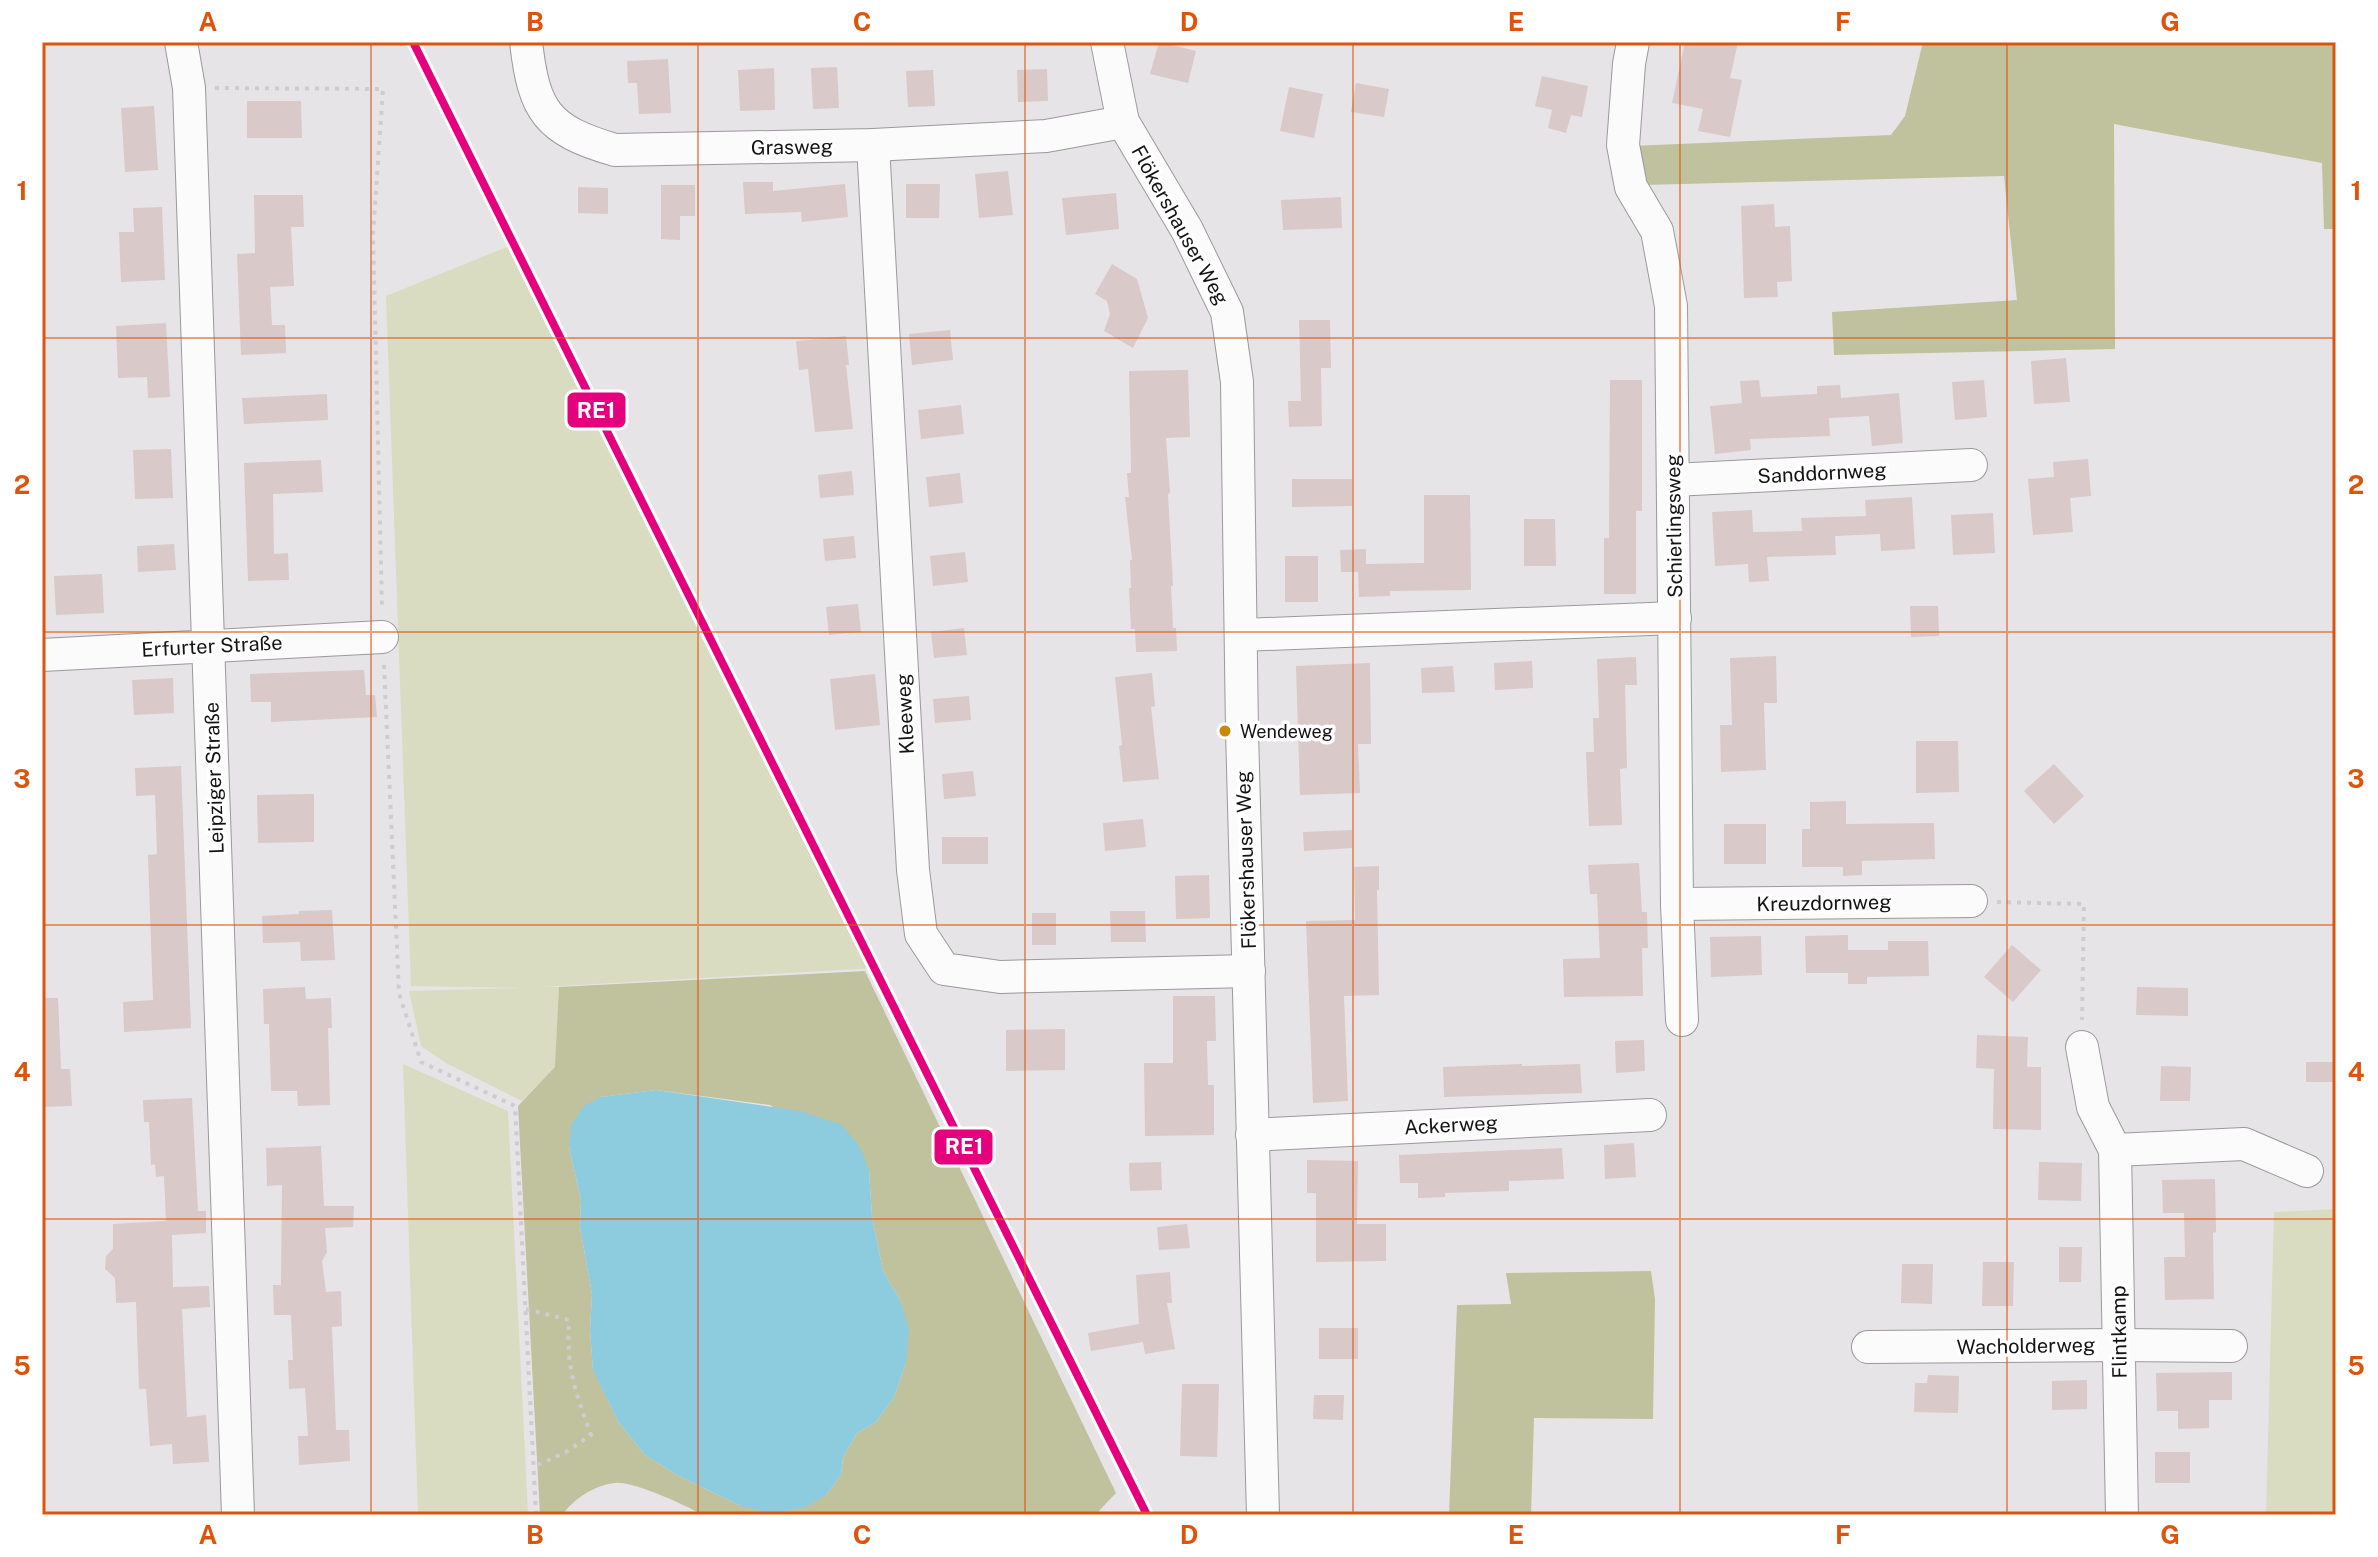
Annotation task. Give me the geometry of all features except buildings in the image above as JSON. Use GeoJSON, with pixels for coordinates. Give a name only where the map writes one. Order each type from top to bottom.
{"type":"FeatureCollection","features":[{"type":"Feature","properties":{"kind":"street","name":"Leipziger Straße"},"geometry":{"type":"LineString","coordinates":[[181,42],[189,88],[238,1515]]}},
{"type":"Feature","properties":{"kind":"street","name":"Grasweg"},"geometry":{"type":"LineString","coordinates":[[526,42],[531,81],[549,119],[580,140],[615,150],[873,145],[1046,136],[1123,122]]}},
{"type":"Feature","properties":{"kind":"street","name":"Flökershauser Weg"},"geometry":{"type":"LineString","coordinates":[[1107,42],[1123,122],[1187,230],[1227,312],[1237,382],[1263,1515]]}},
{"type":"Feature","properties":{"kind":"street","name":"Schierlingsweg"},"geometry":{"type":"LineString","coordinates":[[1633,42],[1623,145],[1631,187],[1657,231],[1671,306],[1677,904],[1682,1020]]}},
{"type":"Feature","properties":{"kind":"street","name":"Kleeweg"},"geometry":{"type":"LineString","coordinates":[[873,145],[913,870],[921,934],[944,969],[1000,977],[1249,971]]}},
{"type":"Feature","properties":{"kind":"street","name":"Sanddornweg"},"geometry":{"type":"LineString","coordinates":[[1673,480],[1971,465]]}},
{"type":"Feature","properties":{"kind":"street"},"geometry":{"type":"LineString","coordinates":[[1242,635],[1675,618]]}},
{"type":"Feature","properties":{"kind":"street","name":"Erfurter Straße"},"geometry":{"type":"LineString","coordinates":[[42,655],[382,637]]}},
{"type":"Feature","properties":{"kind":"street","name":"Kreuzdornweg"},"geometry":{"type":"LineString","coordinates":[[1677,904],[1971,901]]}},
{"type":"Feature","properties":{"kind":"street","name":"Flintkamp"},"geometry":{"type":"LineString","coordinates":[[2082,1047],[2093,1107],[2115,1150],[2122,1515]]}},
{"type":"Feature","properties":{"kind":"street","name":"Ackerweg"},"geometry":{"type":"LineString","coordinates":[[1252,1135],[1650,1115]]}},
{"type":"Feature","properties":{"kind":"street"},"geometry":{"type":"LineString","coordinates":[[2115,1150],[2244,1144],[2307,1171]]}},
{"type":"Feature","properties":{"kind":"street","name":"Wacholderweg"},"geometry":{"type":"LineString","coordinates":[[1868,1347],[2231,1346]]}},
{"type":"Feature","properties":{"kind":"path"},"geometry":{"type":"LineString","coordinates":[[189,88],[383,89],[373,234],[382,637],[399,993],[421,1062],[515,1106],[536,1515]]}},
{"type":"Feature","properties":{"kind":"path"},"geometry":{"type":"LineString","coordinates":[[1971,901],[2084,904],[2082,1047]]}},
{"type":"Feature","properties":{"kind":"path"},"geometry":{"type":"LineString","coordinates":[[525,1308],[569,1320],[567,1353],[574,1389],[591,1435],[566,1452],[533,1467]]}},
{"type":"Feature","properties":{"kind":"green space"},"geometry":{"type":"Polygon","coordinates":[[[1923,42],[2336,42],[2336,229],[2324,229],[2322,163],[2114,124],[2115,349],[1834,355],[1832,312],[2017,300],[2004,176],[1643,185],[1631,146],[1891,135],[1905,116],[1923,42]]]}},
{"type":"Feature","properties":{"kind":"green space"},"geometry":{"type":"Polygon","coordinates":[[[514,244],[876,968],[543,987],[559,987],[556,1067],[522,1101],[446,1063],[421,1046],[409,991],[523,988],[411,986],[386,296],[514,244]]]}},
{"type":"Feature","properties":{"kind":"green space"},"geometry":{"type":"Polygon","coordinates":[[[865,971],[1116,1493],[1095,1515],[703,1515],[646,1489],[614,1483],[585,1494],[562,1515],[540,1515],[518,1106],[555,1067],[559,987],[865,971]],[[656,1090],[601,1097],[569,1147],[581,1200],[580,1227],[592,1294],[590,1331],[593,1369],[619,1423],[645,1455],[677,1475],[741,1506],[826,1495],[841,1475],[843,1457],[857,1433],[876,1422],[894,1397],[906,1363],[900,1300],[883,1271],[872,1217],[869,1170],[770,1105],[656,1090]]]}},
{"type":"Feature","properties":{"kind":"green space"},"geometry":{"type":"Polygon","coordinates":[[[403,1064],[508,1111],[528,1515],[418,1515],[403,1064]]]}},
{"type":"Feature","properties":{"kind":"green space"},"geometry":{"type":"Polygon","coordinates":[[[2336,1209],[2336,1515],[2266,1515],[2274,1212],[2336,1209]]]}},
{"type":"Feature","properties":{"kind":"green space"},"geometry":{"type":"Polygon","coordinates":[[[1651,1271],[1655,1299],[1653,1419],[1534,1418],[1531,1515],[1449,1515],[1457,1305],[1511,1304],[1506,1273],[1651,1271]]]}},
{"type":"Feature","properties":{"kind":"water"},"geometry":{"type":"Polygon","coordinates":[[[656,1090],[800,1111],[842,1125],[860,1147],[869,1170],[872,1217],[883,1271],[900,1300],[909,1329],[906,1363],[894,1397],[876,1422],[857,1433],[843,1457],[841,1475],[826,1495],[804,1508],[769,1513],[741,1506],[677,1475],[645,1455],[619,1423],[593,1370],[590,1331],[592,1294],[580,1227],[581,1200],[569,1147],[571,1125],[584,1106],[601,1097],[656,1090]]]}},
{"type":"Feature","properties":{"kind":"transit line","name":"RE1"},"geometry":{"type":"LineString","coordinates":[[413,42],[1147,1515]]}},
{"type":"Feature","properties":{"kind":"place","name":"Wendeweg"},"geometry":{"type":"Point","coordinates":[1225,731]}}]}
